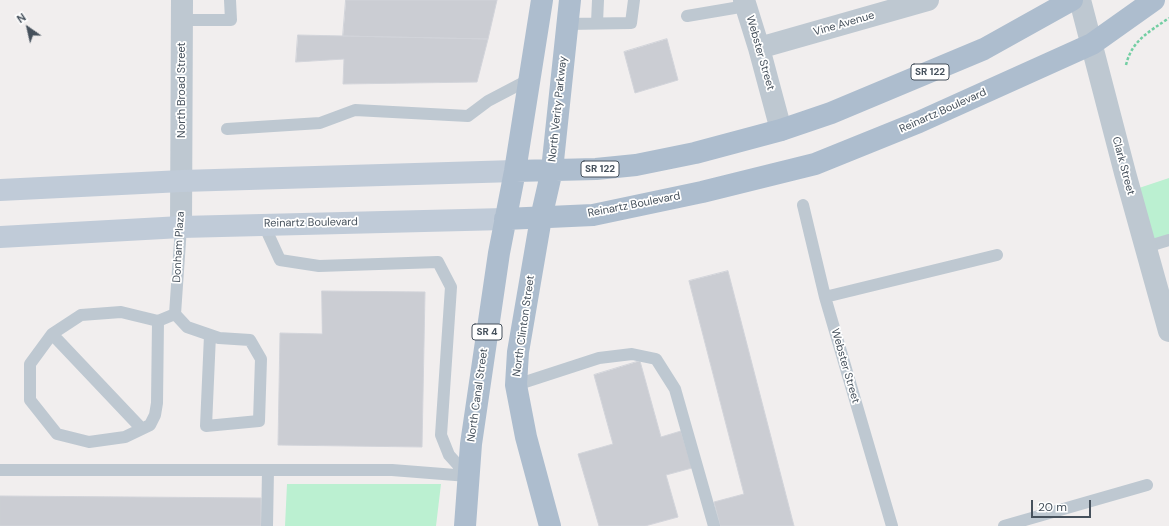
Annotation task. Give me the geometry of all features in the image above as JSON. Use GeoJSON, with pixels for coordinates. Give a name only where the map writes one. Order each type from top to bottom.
{"type":"FeatureCollection","features":[{"type":"Feature","properties":{"kind":"main road","name":"SR 4"},"geometry":{"type":"LineString","coordinates":[[515,171],[542,0]]}},
{"type":"Feature","properties":{"kind":"main road","name":"North Verity Parkway"},"geometry":{"type":"LineString","coordinates":[[541,218],[552,170],[570,0]]}},
{"type":"Feature","properties":{"kind":"main road","name":"SR 122"},"geometry":{"type":"LineString","coordinates":[[0,190],[182,181],[596,169],[636,165],[709,149],[781,130],[831,113],[984,49],[1072,0]]}},
{"type":"Feature","properties":{"kind":"main road","name":"Reinartz Boulevard"},"geometry":{"type":"LineString","coordinates":[[0,237],[181,227],[541,218],[593,215],[702,192],[815,164],[919,122],[1092,44],[1154,0]]}},
{"type":"Feature","properties":{"kind":"main road","name":"North Canal Street"},"geometry":{"type":"LineString","coordinates":[[465,526],[471,444],[505,219],[515,171]]}},
{"type":"Feature","properties":{"kind":"main road","name":"North Clinton Street"},"geometry":{"type":"LineString","coordinates":[[541,218],[518,352],[516,385],[526,437],[550,526]]}},
{"type":"Feature","properties":{"kind":"street","name":"Clark Street"},"geometry":{"type":"LineString","coordinates":[[1080,0],[1146,247],[1162,282],[1169,331]]}},
{"type":"Feature","properties":{"kind":"street","name":"Vine Avenue"},"geometry":{"type":"LineString","coordinates":[[759,48],[916,2]]}},
{"type":"Feature","properties":{"kind":"street","name":"Webster Street"},"geometry":{"type":"LineString","coordinates":[[745,3],[781,130]]}},
{"type":"Feature","properties":{"kind":"street","name":"North Broad Street"},"geometry":{"type":"LineString","coordinates":[[182,10],[182,181]]}},
{"type":"Feature","properties":{"kind":"street","name":"Donham Plaza"},"geometry":{"type":"LineString","coordinates":[[181,227],[182,181]]}},
{"type":"Feature","properties":{"kind":"lane"},"geometry":{"type":"LineString","coordinates":[[182,10],[231,20],[230,0]]}},
{"type":"Feature","properties":{"kind":"lane"},"geometry":{"type":"LineString","coordinates":[[597,23],[598,0]]}},
{"type":"Feature","properties":{"kind":"lane"},"geometry":{"type":"LineString","coordinates":[[687,16],[745,3]]}},
{"type":"Feature","properties":{"kind":"lane"},"geometry":{"type":"LineString","coordinates":[[567,24],[631,23],[637,4]]}},
{"type":"Feature","properties":{"kind":"lane"},"geometry":{"type":"LineString","coordinates":[[227,128],[320,123],[355,110],[468,116],[488,101],[530,79]]}},
{"type":"Feature","properties":{"kind":"lane","name":"Webster Street"},"geometry":{"type":"LineString","coordinates":[[803,205],[825,297],[892,526]]}},
{"type":"Feature","properties":{"kind":"lane"},"geometry":{"type":"LineString","coordinates":[[264,225],[280,260],[319,266],[438,262],[451,288],[441,435],[449,455],[468,476]]}},
{"type":"Feature","properties":{"kind":"lane","name":"Donham Plaza"},"geometry":{"type":"LineString","coordinates":[[175,314],[181,227]]}},
{"type":"Feature","properties":{"kind":"lane"},"geometry":{"type":"LineString","coordinates":[[1146,247],[1169,240]]}},
{"type":"Feature","properties":{"kind":"lane"},"geometry":{"type":"LineString","coordinates":[[825,297],[998,255]]}},
{"type":"Feature","properties":{"kind":"lane"},"geometry":{"type":"LineString","coordinates":[[158,321],[157,402],[155,415],[150,425],[125,438],[89,442],[57,434],[30,400],[30,364],[52,334],[81,315],[121,312],[158,321],[175,314],[187,327],[210,335],[219,338],[250,340],[261,359],[259,421],[206,426],[210,335]]}},
{"type":"Feature","properties":{"kind":"lane"},"geometry":{"type":"LineString","coordinates":[[52,334],[142,429]]}},
{"type":"Feature","properties":{"kind":"lane"},"geometry":{"type":"LineString","coordinates":[[516,385],[599,358],[632,354],[656,359],[675,389],[714,526]]}},
{"type":"Feature","properties":{"kind":"lane"},"geometry":{"type":"LineString","coordinates":[[0,470],[392,470],[468,476]]}},
{"type":"Feature","properties":{"kind":"lane"},"geometry":{"type":"LineString","coordinates":[[267,526],[268,470]]}},
{"type":"Feature","properties":{"kind":"lane"},"geometry":{"type":"LineString","coordinates":[[1004,526],[1147,485]]}},
{"type":"Feature","properties":{"kind":"path"},"geometry":{"type":"LineString","coordinates":[[1126,65],[1129,53],[1136,42],[1169,18]]}},
{"type":"Feature","properties":{"kind":"green space"},"geometry":{"type":"Polygon","coordinates":[[[1169,178],[1169,240],[1146,247],[1130,191],[1169,178]]]}},
{"type":"Feature","properties":{"kind":"green space"},"geometry":{"type":"Polygon","coordinates":[[[287,484],[441,484],[436,526],[285,526],[287,484]]]}},
{"type":"Feature","properties":{"kind":"building"},"geometry":{"type":"Polygon","coordinates":[[[346,0],[497,0],[488,39],[343,36],[346,0]]]}},
{"type":"Feature","properties":{"kind":"building"},"geometry":{"type":"Polygon","coordinates":[[[298,35],[488,39],[477,82],[343,84],[344,59],[296,62],[298,35]]]}},
{"type":"Feature","properties":{"kind":"building"},"geometry":{"type":"Polygon","coordinates":[[[667,39],[678,80],[635,93],[624,52],[667,39]]]}},
{"type":"Feature","properties":{"kind":"building"},"geometry":{"type":"Polygon","coordinates":[[[728,271],[794,526],[720,526],[714,502],[744,494],[689,281],[728,271]]]}},
{"type":"Feature","properties":{"kind":"building"},"geometry":{"type":"Polygon","coordinates":[[[322,291],[425,292],[422,447],[278,445],[280,333],[322,334],[322,291]]]}},
{"type":"Feature","properties":{"kind":"building"},"geometry":{"type":"Polygon","coordinates":[[[640,361],[661,437],[681,431],[692,468],[666,475],[678,517],[645,526],[599,526],[578,454],[613,444],[594,375],[640,361]]]}},
{"type":"Feature","properties":{"kind":"building"},"geometry":{"type":"Polygon","coordinates":[[[0,496],[261,498],[261,526],[0,526],[0,496]]]}}]}
